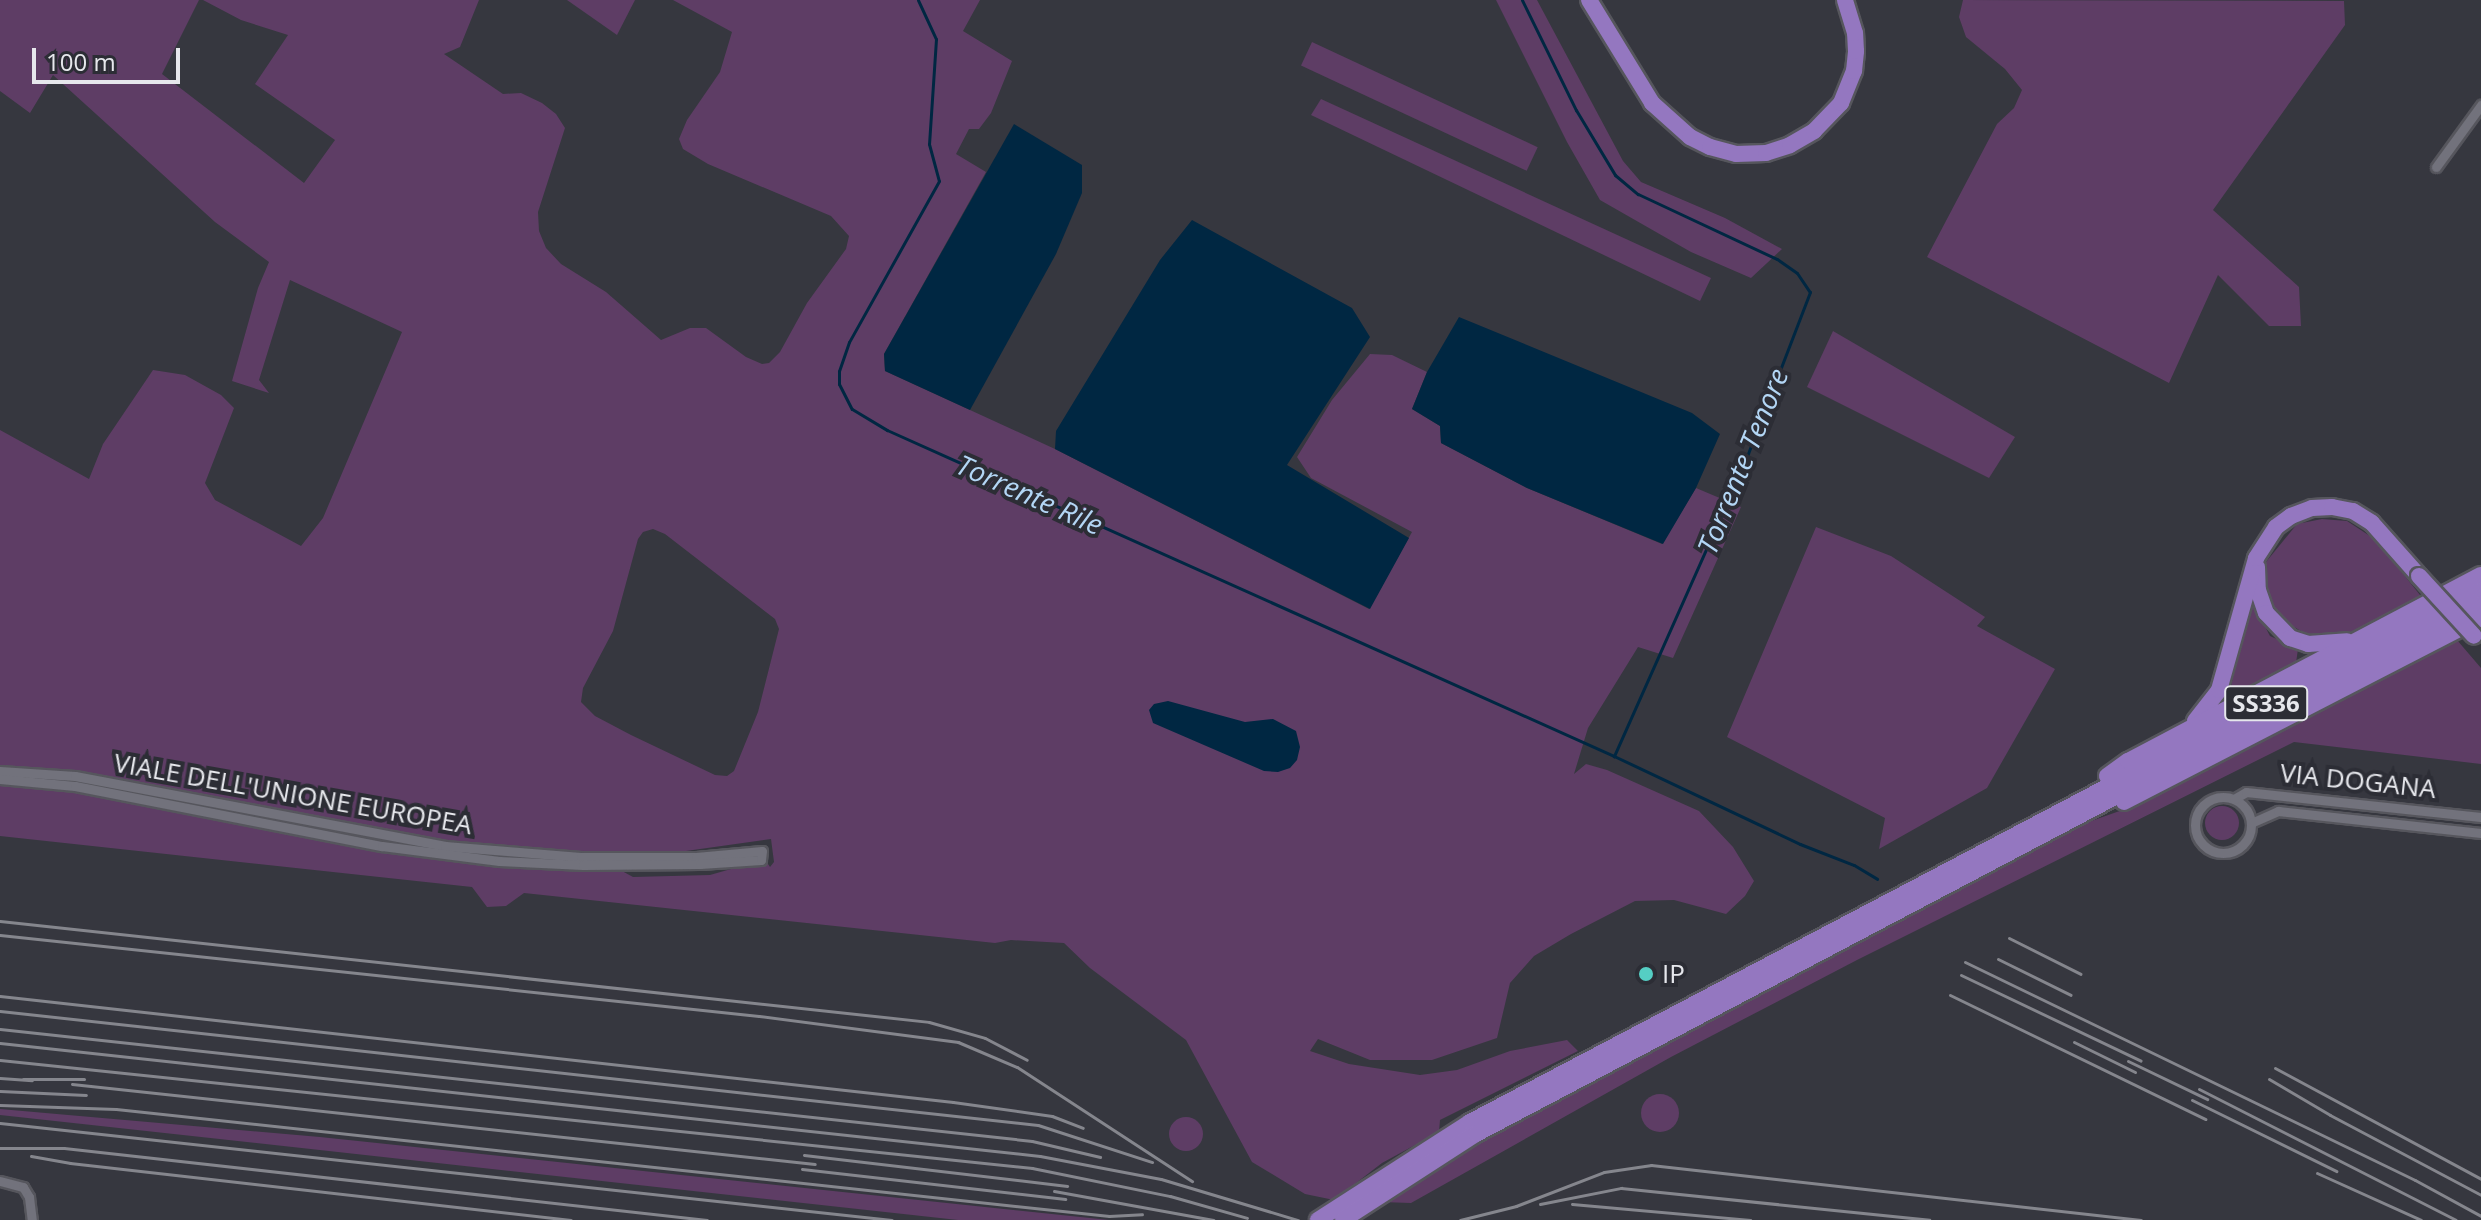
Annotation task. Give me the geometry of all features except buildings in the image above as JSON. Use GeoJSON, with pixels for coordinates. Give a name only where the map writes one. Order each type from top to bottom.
{"type":"FeatureCollection","features":[{"type":"Feature","properties":{"kind":"highway"},"geometry":{"type":"LineString","coordinates":[[1589,0],[1652,103],[1690,137],[1736,154],[1766,153],[1814,131],[1841,103],[1854,71],[1856,51],[1855,33],[1845,0]]}},
{"type":"Feature","properties":{"kind":"highway"},"geometry":{"type":"LineString","coordinates":[[2186,731],[2219,690],[2256,558],[2276,527],[2291,516],[2312,508],[2332,507],[2353,511],[2372,523],[2479,641]]}},
{"type":"Feature","properties":{"kind":"highway"},"geometry":{"type":"LineString","coordinates":[[2256,558],[2258,590],[2266,613],[2290,638],[2308,644],[2360,639]]}},
{"type":"Feature","properties":{"kind":"highway"},"geometry":{"type":"LineString","coordinates":[[2053,822],[2128,761],[2481,575]]}},
{"type":"Feature","properties":{"kind":"highway","name":"SS336"},"geometry":{"type":"LineString","coordinates":[[1343,1220],[1476,1134],[2481,590]]}},
{"type":"Feature","properties":{"kind":"highway","name":"SS336"},"geometry":{"type":"LineString","coordinates":[[1318,1220],[1470,1122],[2481,604]]}},
{"type":"Feature","properties":{"kind":"highway"},"geometry":{"type":"LineString","coordinates":[[2053,822],[2146,793],[2481,618]]}},
{"type":"Feature","properties":{"kind":"street"},"geometry":{"type":"LineString","coordinates":[[2436,167],[2481,105]]}},
{"type":"Feature","properties":{"kind":"street","name":"VIALE DELL'UNIONE EUROPEA"},"geometry":{"type":"LineString","coordinates":[[0,771],[75,776],[386,838],[458,848],[597,858],[696,857],[762,851],[761,860],[598,865],[499,861],[382,846],[75,786],[0,779]]}},
{"type":"Feature","properties":{"kind":"street","name":"VIA DOGANA"},"geometry":{"type":"LineString","coordinates":[[2234,799],[2241,792],[2256,792],[2481,817]]}},
{"type":"Feature","properties":{"kind":"street","name":"VIA DOGANA"},"geometry":{"type":"LineString","coordinates":[[2223,797],[2234,799],[2247,811],[2251,823],[2248,838],[2232,852],[2211,851],[2198,838],[2195,824],[2204,804],[2223,797]]}},
{"type":"Feature","properties":{"kind":"street","name":"VIA DOGANA"},"geometry":{"type":"LineString","coordinates":[[2251,823],[2278,811],[2481,833]]}},
{"type":"Feature","properties":{"kind":"street"},"geometry":{"type":"LineString","coordinates":[[0,1181],[23,1187],[29,1197],[32,1220]]}},
{"type":"Feature","properties":{"kind":"shaded area"},"geometry":{"type":"Polygon","coordinates":[[[0,0],[199,0],[162,74],[304,183],[335,140],[255,84],[288,35],[241,20],[203,0],[479,0],[460,47],[444,54],[503,94],[521,93],[542,103],[556,114],[565,128],[538,212],[539,231],[546,248],[561,264],[606,292],[661,340],[690,328],[706,328],[746,357],[762,364],[769,363],[780,352],[807,303],[846,249],[849,236],[831,216],[708,164],[683,149],[679,139],[687,120],[720,72],[732,32],[673,0],[980,0],[963,31],[1012,61],[991,113],[979,129],[969,129],[956,154],[986,172],[884,354],[885,371],[1055,449],[1369,609],[1412,532],[1311,478],[1297,457],[1332,400],[1370,354],[1392,355],[1427,372],[1412,409],[1440,426],[1441,443],[1527,488],[1662,544],[1696,488],[1741,507],[1673,658],[1638,647],[1588,728],[1574,774],[1586,764],[1607,770],[1699,811],[1733,847],[1754,881],[1745,896],[1726,914],[1674,900],[1635,901],[1534,956],[1510,983],[1497,1038],[1432,1060],[1370,1060],[1318,1039],[1310,1051],[1349,1064],[1420,1075],[1457,1070],[1510,1051],[1567,1040],[1578,1051],[1440,1120],[1439,1132],[1382,1163],[1334,1200],[1305,1194],[1252,1162],[1186,1040],[1090,968],[1064,943],[1011,940],[995,943],[524,893],[506,906],[487,907],[472,887],[0,836],[0,785],[75,791],[402,855],[467,862],[622,871],[633,877],[710,875],[738,867],[768,864],[770,867],[774,862],[771,839],[686,851],[566,851],[470,844],[334,823],[80,772],[0,765],[0,430],[89,479],[103,444],[153,370],[185,375],[221,395],[234,408],[205,483],[215,500],[301,546],[323,518],[402,332],[290,280],[259,380],[269,393],[232,381],[258,288],[269,262],[215,222],[53,75],[30,113],[0,91],[0,0]],[[653,529],[643,532],[638,539],[613,631],[583,688],[581,702],[595,716],[631,735],[715,775],[727,776],[734,771],[758,712],[779,629],[775,619],[665,534],[653,529]]]}},
{"type":"Feature","properties":{"kind":"shaded area"},"geometry":{"type":"Polygon","coordinates":[[[567,0],[635,0],[617,35],[567,0]]]}},
{"type":"Feature","properties":{"kind":"shaded area"},"geometry":{"type":"Polygon","coordinates":[[[1496,0],[1537,0],[1623,161],[1641,182],[1725,218],[1782,249],[1751,278],[1691,252],[1600,200],[1567,142],[1496,0]]]}},
{"type":"Feature","properties":{"kind":"shaded area"},"geometry":{"type":"Polygon","coordinates":[[[1963,0],[2344,1],[2345,25],[2213,210],[2299,287],[2301,326],[2269,326],[2218,275],[2169,383],[1927,257],[1997,124],[2014,108],[2022,90],[2005,69],[1966,37],[1959,17],[1963,0]]]}},
{"type":"Feature","properties":{"kind":"shaded area"},"geometry":{"type":"Polygon","coordinates":[[[1312,42],[1538,147],[1527,171],[1301,66],[1312,42]]]}},
{"type":"Feature","properties":{"kind":"shaded area"},"geometry":{"type":"Polygon","coordinates":[[[1321,99],[1711,278],[1700,301],[1311,115],[1321,99]]]}},
{"type":"Feature","properties":{"kind":"shaded area"},"geometry":{"type":"Polygon","coordinates":[[[1833,331],[2015,437],[1989,478],[1807,387],[1833,331]]]}},
{"type":"Feature","properties":{"kind":"shaded area"},"geometry":{"type":"Polygon","coordinates":[[[2322,519],[2347,521],[2376,540],[2424,600],[2354,631],[2331,636],[2306,634],[2282,620],[2270,607],[2264,585],[2266,562],[2297,524],[2322,519]]]}},
{"type":"Feature","properties":{"kind":"shaded area"},"geometry":{"type":"Polygon","coordinates":[[[1816,527],[1891,556],[1985,617],[1977,626],[2055,669],[1987,788],[1879,849],[1885,818],[1727,737],[1816,527]]]}},
{"type":"Feature","properties":{"kind":"shaded area"},"geometry":{"type":"Polygon","coordinates":[[[2251,600],[2270,636],[2298,649],[2296,663],[2248,688],[2231,686],[2251,600]]]}},
{"type":"Feature","properties":{"kind":"shaded area"},"geometry":{"type":"Polygon","coordinates":[[[2457,640],[2481,668],[2481,764],[2294,742],[1857,960],[1671,1057],[1411,1203],[1381,1202],[1469,1146],[2032,848],[2077,826],[2131,807],[2457,640]]]}},
{"type":"Feature","properties":{"kind":"shaded area"},"geometry":{"type":"Polygon","coordinates":[[[2222,806],[2234,811],[2239,823],[2234,835],[2222,840],[2210,835],[2205,823],[2210,811],[2222,806]]]}},
{"type":"Feature","properties":{"kind":"shaded area"},"geometry":{"type":"Polygon","coordinates":[[[1660,1094],[1674,1099],[1679,1113],[1674,1127],[1660,1132],[1646,1127],[1641,1113],[1646,1099],[1660,1094]]]}},
{"type":"Feature","properties":{"kind":"shaded area"},"geometry":{"type":"Polygon","coordinates":[[[0,1109],[320,1137],[1109,1220],[958,1220],[0,1115],[0,1109]]]}},
{"type":"Feature","properties":{"kind":"shaded area"},"geometry":{"type":"Polygon","coordinates":[[[1186,1117],[1198,1122],[1203,1134],[1198,1146],[1186,1151],[1174,1146],[1169,1134],[1174,1122],[1186,1117]]]}},
{"type":"Feature","properties":{"kind":"water"},"geometry":{"type":"Polygon","coordinates":[[[1014,124],[1082,165],[1082,193],[1056,254],[970,410],[885,371],[884,354],[1014,124]]]}},
{"type":"Feature","properties":{"kind":"water"},"geometry":{"type":"Polygon","coordinates":[[[1192,220],[1352,308],[1370,337],[1287,465],[1409,538],[1370,609],[1055,449],[1056,431],[1160,260],[1192,220]]]}},
{"type":"Feature","properties":{"kind":"water"},"geometry":{"type":"Polygon","coordinates":[[[1459,317],[1692,413],[1720,434],[1696,488],[1663,544],[1527,488],[1441,443],[1440,426],[1412,409],[1427,372],[1459,317]]]}},
{"type":"Feature","properties":{"kind":"water"},"geometry":{"type":"Polygon","coordinates":[[[1168,701],[1245,722],[1273,719],[1296,731],[1300,747],[1297,760],[1290,768],[1278,772],[1264,771],[1153,723],[1149,710],[1154,704],[1168,701]]]}},
{"type":"Feature","properties":{"kind":"waterway","name":"Torrente Rile"},"geometry":{"type":"LineString","coordinates":[[918,0],[936,39],[929,144],[939,181],[849,342],[839,371],[839,384],[852,409],[887,430],[1614,756],[1800,844],[1854,865],[1877,879]]}},
{"type":"Feature","properties":{"kind":"waterway","name":"Torrente Tenore"},"geometry":{"type":"LineString","coordinates":[[1522,0],[1576,110],[1615,175],[1638,194],[1777,259],[1797,273],[1810,292],[1744,464],[1614,756]]}},
{"type":"Feature","properties":{"kind":"railway"},"geometry":{"type":"LineString","coordinates":[[0,921],[929,1022],[985,1038],[1027,1060]]}},
{"type":"Feature","properties":{"kind":"railway"},"geometry":{"type":"LineString","coordinates":[[0,935],[759,1016],[958,1042],[1017,1067],[1192,1181]]}},
{"type":"Feature","properties":{"kind":"railway"},"geometry":{"type":"LineString","coordinates":[[2009,938],[2081,974]]}},
{"type":"Feature","properties":{"kind":"railway"},"geometry":{"type":"LineString","coordinates":[[1998,959],[2071,995]]}},
{"type":"Feature","properties":{"kind":"railway"},"geometry":{"type":"LineString","coordinates":[[1965,962],[2415,1180],[2481,1216]]}},
{"type":"Feature","properties":{"kind":"railway"},"geometry":{"type":"LineString","coordinates":[[1961,975],[2141,1061]]}},
{"type":"Feature","properties":{"kind":"railway"},"geometry":{"type":"LineString","coordinates":[[1950,995],[2205,1119]]}},
{"type":"Feature","properties":{"kind":"railway"},"geometry":{"type":"LineString","coordinates":[[0,996],[953,1102],[1052,1116],[1083,1128]]}},
{"type":"Feature","properties":{"kind":"railway"},"geometry":{"type":"LineString","coordinates":[[0,1011],[1038,1125],[1152,1162]]}},
{"type":"Feature","properties":{"kind":"railway"},"geometry":{"type":"LineString","coordinates":[[0,1029],[1032,1141],[1100,1157]]}},
{"type":"Feature","properties":{"kind":"railway"},"geometry":{"type":"LineString","coordinates":[[2074,1042],[2135,1072]]}},
{"type":"Feature","properties":{"kind":"railway"},"geometry":{"type":"LineString","coordinates":[[0,1043],[1040,1156],[1161,1179],[1298,1220]]}},
{"type":"Feature","properties":{"kind":"railway"},"geometry":{"type":"LineString","coordinates":[[0,1060],[1032,1168],[1170,1196],[1247,1218]]}},
{"type":"Feature","properties":{"kind":"railway"},"geometry":{"type":"LineString","coordinates":[[2128,1061],[2207,1099]]}},
{"type":"Feature","properties":{"kind":"railway"},"geometry":{"type":"LineString","coordinates":[[2275,1068],[2481,1179]]}},
{"type":"Feature","properties":{"kind":"railway"},"geometry":{"type":"LineString","coordinates":[[0,1078],[32,1080]]}},
{"type":"Feature","properties":{"kind":"railway"},"geometry":{"type":"LineString","coordinates":[[23,1079],[84,1079]]}},
{"type":"Feature","properties":{"kind":"railway"},"geometry":{"type":"LineString","coordinates":[[2269,1079],[2481,1195]]}},
{"type":"Feature","properties":{"kind":"railway"},"geometry":{"type":"LineString","coordinates":[[72,1084],[815,1164]]}},
{"type":"Feature","properties":{"kind":"railway"},"geometry":{"type":"LineString","coordinates":[[2199,1089],[2456,1220]]}},
{"type":"Feature","properties":{"kind":"railway"},"geometry":{"type":"LineString","coordinates":[[0,1091],[86,1095]]}},
{"type":"Feature","properties":{"kind":"railway"},"geometry":{"type":"LineString","coordinates":[[2192,1100],[2336,1171]]}},
{"type":"Feature","properties":{"kind":"railway"},"geometry":{"type":"LineString","coordinates":[[0,1105],[116,1109],[1109,1216],[1142,1214]]}},
{"type":"Feature","properties":{"kind":"railway"},"geometry":{"type":"LineString","coordinates":[[0,1123],[892,1220]]}},
{"type":"Feature","properties":{"kind":"railway"},"geometry":{"type":"LineString","coordinates":[[0,1148],[64,1148],[707,1220]]}},
{"type":"Feature","properties":{"kind":"railway"},"geometry":{"type":"LineString","coordinates":[[804,1155],[1067,1186]]}},
{"type":"Feature","properties":{"kind":"railway"},"geometry":{"type":"LineString","coordinates":[[31,1156],[571,1220]]}},
{"type":"Feature","properties":{"kind":"railway"},"geometry":{"type":"LineString","coordinates":[[1460,1220],[1516,1206],[1604,1172],[1651,1165],[2141,1220]]}},
{"type":"Feature","properties":{"kind":"railway"},"geometry":{"type":"LineString","coordinates":[[802,1169],[1065,1199]]}},
{"type":"Feature","properties":{"kind":"railway"},"geometry":{"type":"LineString","coordinates":[[2317,1173],[2421,1220]]}},
{"type":"Feature","properties":{"kind":"railway"},"geometry":{"type":"LineString","coordinates":[[1540,1204],[1621,1188],[1929,1220]]}},
{"type":"Feature","properties":{"kind":"railway"},"geometry":{"type":"LineString","coordinates":[[1054,1191],[1213,1220]]}},
{"type":"Feature","properties":{"kind":"railway"},"geometry":{"type":"LineString","coordinates":[[1572,1204],[1750,1220]]}},
{"type":"Feature","properties":{"kind":"place","name":"IP"},"geometry":{"type":"Point","coordinates":[1646,974]}}]}
